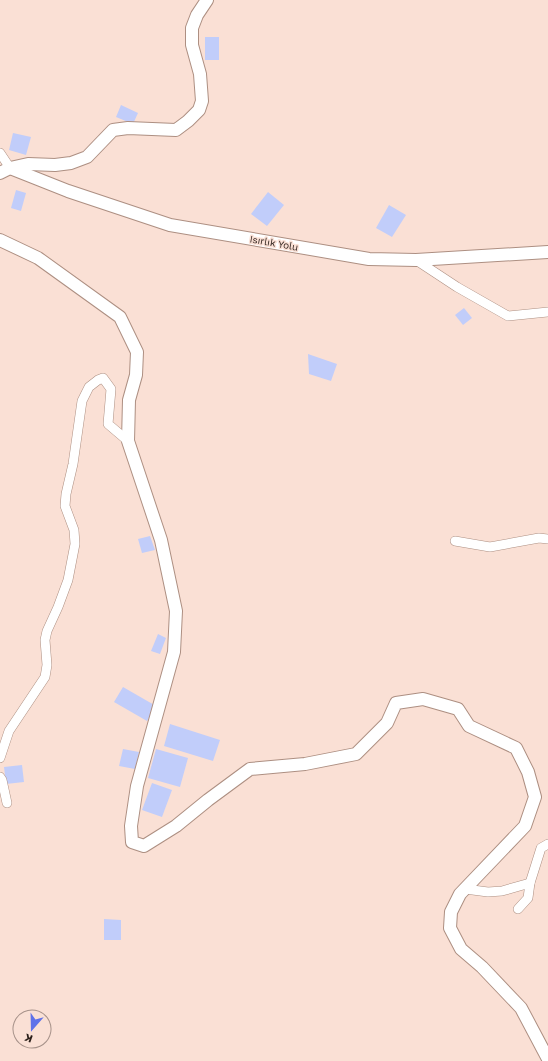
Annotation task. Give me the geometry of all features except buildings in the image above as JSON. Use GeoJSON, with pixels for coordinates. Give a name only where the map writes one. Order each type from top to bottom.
{"type":"FeatureCollection","features":[{"type":"Feature","properties":{"kind":"street"},"geometry":{"type":"LineString","coordinates":[[0,153],[5,170],[28,164],[55,165],[71,163],[87,157],[113,130],[128,128],[176,130],[199,110],[202,100],[200,74],[192,45],[192,28],[197,14],[206,0]]}},
{"type":"Feature","properties":{"kind":"street","name":"Isırlık Yolu"},"geometry":{"type":"LineString","coordinates":[[5,170],[170,225],[369,259],[416,260],[548,252]]}},
{"type":"Feature","properties":{"kind":"street"},"geometry":{"type":"LineString","coordinates":[[0,240],[38,258],[120,317],[136,352],[136,375],[129,400],[128,441],[161,540],[176,611],[174,652],[137,786],[131,826],[132,842],[144,846],[176,826],[250,769],[306,764],[356,754],[387,723],[396,703],[423,699],[458,709],[469,726],[516,748],[528,772],[535,797],[525,826],[460,894],[451,912],[450,928],[462,950],[482,967],[521,1008],[548,1058]]}},
{"type":"Feature","properties":{"kind":"street"},"geometry":{"type":"LineString","coordinates":[[416,260],[457,288],[508,316],[548,312]]}},
{"type":"Feature","properties":{"kind":"street"},"geometry":{"type":"LineString","coordinates":[[0,758],[9,730],[45,677],[47,665],[45,640],[47,631],[68,580],[76,544],[74,530],[65,506],[82,401],[88,387],[98,380],[103,378],[111,390],[108,424],[128,441]]}},
{"type":"Feature","properties":{"kind":"street"},"geometry":{"type":"LineString","coordinates":[[455,541],[490,547],[539,538],[548,539]]}},
{"type":"Feature","properties":{"kind":"street"},"geometry":{"type":"LineString","coordinates":[[0,777],[8,803]]}},
{"type":"Feature","properties":{"kind":"street"},"geometry":{"type":"LineString","coordinates":[[518,909],[528,898],[530,883],[541,848],[548,844]]}},
{"type":"Feature","properties":{"kind":"street"},"geometry":{"type":"LineString","coordinates":[[465,889],[488,892],[502,891],[530,883]]}}]}
